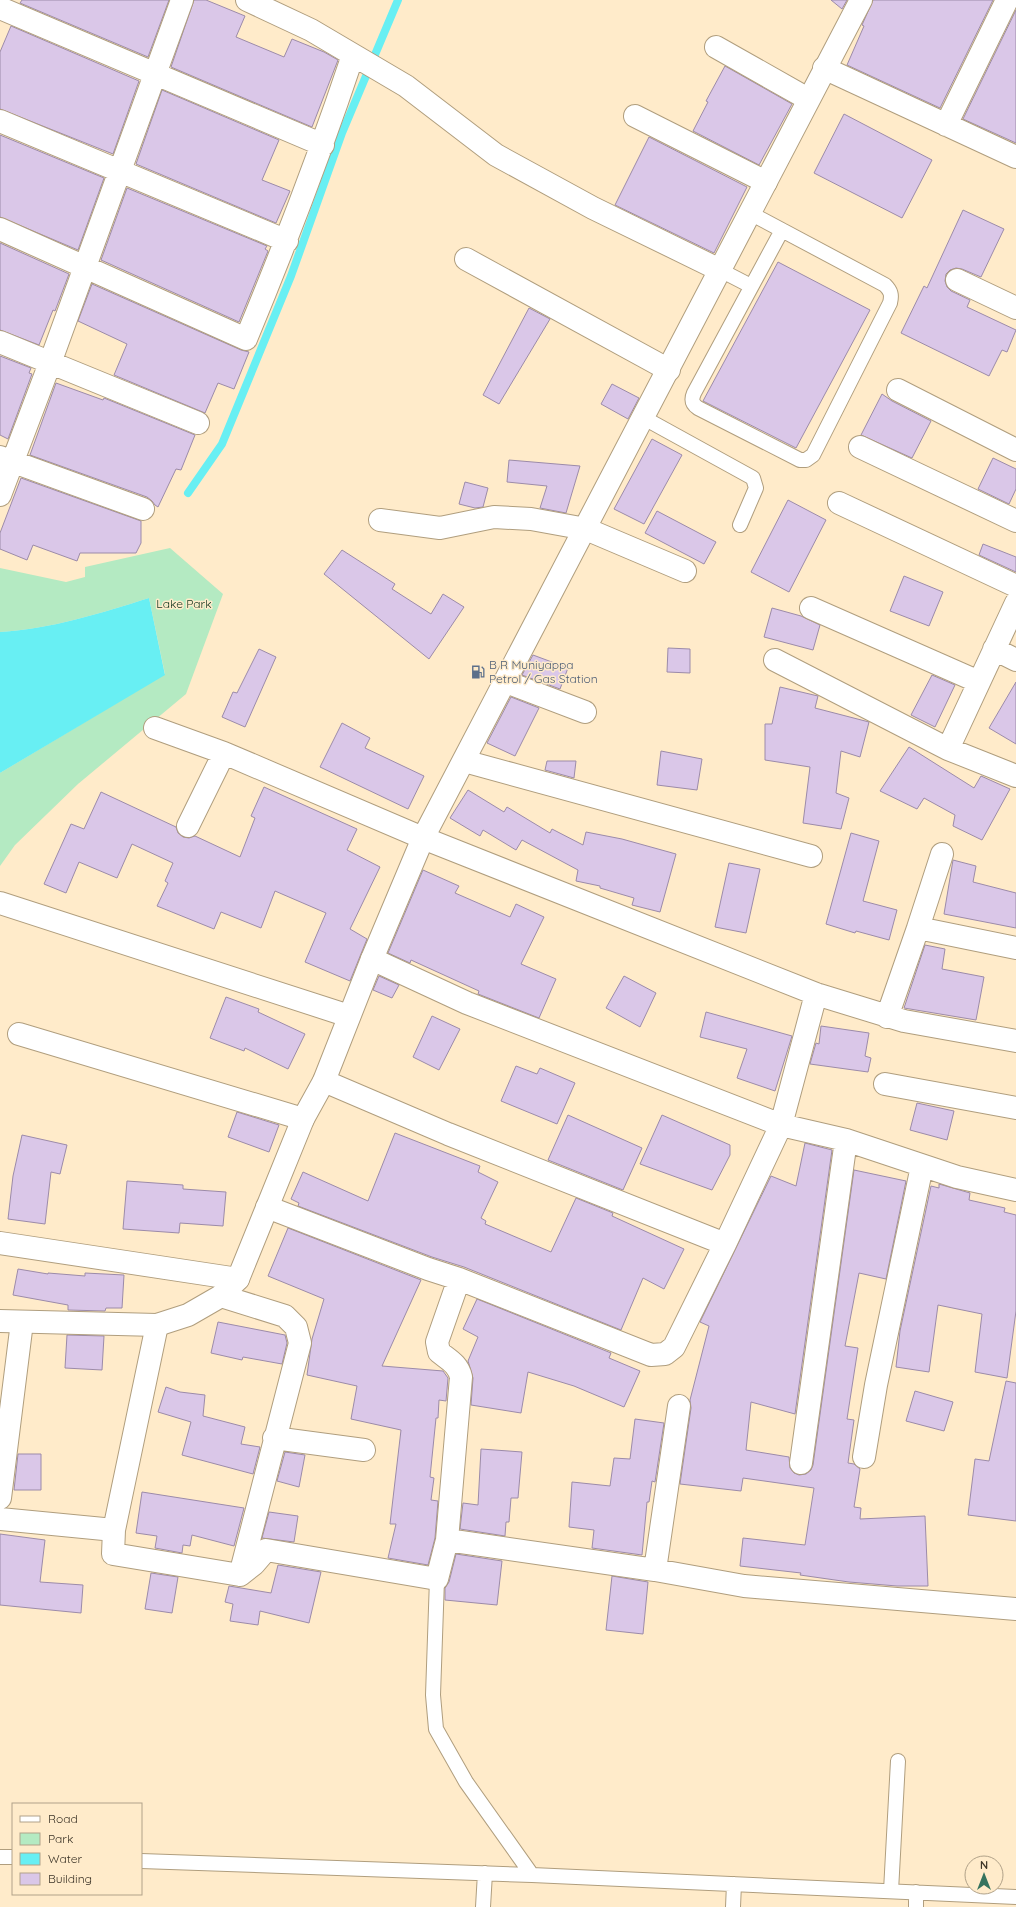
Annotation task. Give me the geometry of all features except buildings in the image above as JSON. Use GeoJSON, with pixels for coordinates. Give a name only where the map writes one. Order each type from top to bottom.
{"type":"FeatureCollection","features":[{"type":"Feature","properties":{"kind":"street"},"geometry":{"type":"LineString","coordinates":[[0,495],[7,460],[50,363],[182,0]]}},
{"type":"Feature","properties":{"kind":"street"},"geometry":{"type":"LineString","coordinates":[[246,0],[311,30],[406,86],[496,155],[593,208],[720,270]]}},
{"type":"Feature","properties":{"kind":"street"},"geometry":{"type":"LineString","coordinates":[[0,1321],[157,1325],[188,1315],[221,1296],[238,1279],[303,1119],[324,1081],[372,959],[423,838],[586,529],[824,68],[861,0]]}},
{"type":"Feature","properties":{"kind":"street"},"geometry":{"type":"LineString","coordinates":[[946,126],[1007,0]]}},
{"type":"Feature","properties":{"kind":"street"},"geometry":{"type":"LineString","coordinates":[[0,8],[323,145]]}},
{"type":"Feature","properties":{"kind":"street"},"geometry":{"type":"LineString","coordinates":[[716,47],[808,99]]}},
{"type":"Feature","properties":{"kind":"street"},"geometry":{"type":"LineString","coordinates":[[0,229],[246,339],[287,241],[323,145],[352,55]]}},
{"type":"Feature","properties":{"kind":"street"},"geometry":{"type":"LineString","coordinates":[[824,68],[946,126],[1016,157]]}},
{"type":"Feature","properties":{"kind":"street"},"geometry":{"type":"LineString","coordinates":[[635,116],[766,182]]}},
{"type":"Feature","properties":{"kind":"street"},"geometry":{"type":"LineString","coordinates":[[0,121],[287,241]]}},
{"type":"Feature","properties":{"kind":"street"},"geometry":{"type":"LineString","coordinates":[[466,259],[669,370]]}},
{"type":"Feature","properties":{"kind":"street"},"geometry":{"type":"LineString","coordinates":[[957,280],[1016,308]]}},
{"type":"Feature","properties":{"kind":"street"},"geometry":{"type":"LineString","coordinates":[[0,342],[198,423]]}},
{"type":"Feature","properties":{"kind":"street"},"geometry":{"type":"LineString","coordinates":[[898,390],[1016,450]]}},
{"type":"Feature","properties":{"kind":"street"},"geometry":{"type":"LineString","coordinates":[[860,447],[1016,520]]}},
{"type":"Feature","properties":{"kind":"street"},"geometry":{"type":"LineString","coordinates":[[7,460],[143,509]]}},
{"type":"Feature","properties":{"kind":"street"},"geometry":{"type":"LineString","coordinates":[[839,503],[1016,586]]}},
{"type":"Feature","properties":{"kind":"street"},"geometry":{"type":"LineString","coordinates":[[380,520],[440,528],[494,518],[531,519],[586,529],[685,571]]}},
{"type":"Feature","properties":{"kind":"street"},"geometry":{"type":"LineString","coordinates":[[948,749],[1016,604]]}},
{"type":"Feature","properties":{"kind":"street"},"geometry":{"type":"LineString","coordinates":[[811,608],[979,682]]}},
{"type":"Feature","properties":{"kind":"street"},"geometry":{"type":"LineString","coordinates":[[994,649],[1016,660]]}},
{"type":"Feature","properties":{"kind":"street"},"geometry":{"type":"LineString","coordinates":[[775,660],[948,749],[1016,776]]}},
{"type":"Feature","properties":{"kind":"street"},"geometry":{"type":"LineString","coordinates":[[506,682],[585,712]]}},
{"type":"Feature","properties":{"kind":"street"},"geometry":{"type":"LineString","coordinates":[[155,728],[224,753],[423,838],[816,994],[904,1021],[1016,1041]]}},
{"type":"Feature","properties":{"kind":"street"},"geometry":{"type":"LineString","coordinates":[[188,826],[224,753]]}},
{"type":"Feature","properties":{"kind":"street"},"geometry":{"type":"LineString","coordinates":[[464,761],[811,856]]}},
{"type":"Feature","properties":{"kind":"street"},"geometry":{"type":"LineString","coordinates":[[887,1017],[942,854]]}},
{"type":"Feature","properties":{"kind":"street"},"geometry":{"type":"LineString","coordinates":[[0,903],[349,1016]]}},
{"type":"Feature","properties":{"kind":"street"},"geometry":{"type":"LineString","coordinates":[[918,928],[1016,948]]}},
{"type":"Feature","properties":{"kind":"street"},"geometry":{"type":"LineString","coordinates":[[372,959],[467,1003],[781,1125],[846,1140],[957,1177],[1016,1190]]}},
{"type":"Feature","properties":{"kind":"street"},"geometry":{"type":"LineString","coordinates":[[267,1207],[428,1269],[460,1279],[620,1344],[651,1354],[665,1354],[674,1347],[726,1244],[781,1125],[816,994]]}},
{"type":"Feature","properties":{"kind":"street"},"geometry":{"type":"LineString","coordinates":[[19,1034],[303,1119]]}},
{"type":"Feature","properties":{"kind":"street"},"geometry":{"type":"LineString","coordinates":[[324,1081],[448,1134],[726,1244]]}},
{"type":"Feature","properties":{"kind":"street"},"geometry":{"type":"LineString","coordinates":[[885,1084],[1016,1108]]}},
{"type":"Feature","properties":{"kind":"street"},"geometry":{"type":"LineString","coordinates":[[801,1463],[846,1140]]}},
{"type":"Feature","properties":{"kind":"street"},"geometry":{"type":"LineString","coordinates":[[864,1457],[876,1385],[922,1166]]}},
{"type":"Feature","properties":{"kind":"street"},"geometry":{"type":"LineString","coordinates":[[0,1243],[238,1279]]}},
{"type":"Feature","properties":{"kind":"street"},"geometry":{"type":"LineString","coordinates":[[157,1325],[114,1530],[113,1554],[240,1574],[254,1564],[266,1550],[437,1579],[447,1540],[461,1377],[459,1368],[455,1363],[439,1352],[437,1342],[460,1279]]}},
{"type":"Feature","properties":{"kind":"street"},"geometry":{"type":"LineString","coordinates":[[221,1296],[285,1316],[291,1320],[296,1327],[300,1343],[274,1438],[240,1574]]}},
{"type":"Feature","properties":{"kind":"street"},"geometry":{"type":"LineString","coordinates":[[0,1498],[22,1322]]}},
{"type":"Feature","properties":{"kind":"street"},"geometry":{"type":"LineString","coordinates":[[655,1570],[679,1406]]}},
{"type":"Feature","properties":{"kind":"street"},"geometry":{"type":"LineString","coordinates":[[274,1438],[364,1450]]}},
{"type":"Feature","properties":{"kind":"street"},"geometry":{"type":"LineString","coordinates":[[0,1519],[114,1530]]}},
{"type":"Feature","properties":{"kind":"street"},"geometry":{"type":"LineString","coordinates":[[447,1540],[655,1570],[744,1586],[1016,1606]]}},
{"type":"Feature","properties":{"kind":"lane"},"geometry":{"type":"LineString","coordinates":[[750,213],[782,230],[885,285],[892,296],[890,303],[813,454],[806,460],[800,460],[698,408],[692,401],[694,393],[782,230]]}},
{"type":"Feature","properties":{"kind":"lane"},"geometry":{"type":"LineString","coordinates":[[720,270],[751,286]]}},
{"type":"Feature","properties":{"kind":"lane"},"geometry":{"type":"LineString","coordinates":[[644,418],[753,478],[756,488],[740,525]]}},
{"type":"Feature","properties":{"kind":"lane"},"geometry":{"type":"LineString","coordinates":[[437,1579],[433,1695],[436,1729],[466,1782],[532,1875]]}},
{"type":"Feature","properties":{"kind":"lane"},"geometry":{"type":"LineString","coordinates":[[891,1891],[898,1761]]}},
{"type":"Feature","properties":{"kind":"lane"},"geometry":{"type":"LineString","coordinates":[[0,1857],[12,1857]]}},
{"type":"Feature","properties":{"kind":"lane"},"geometry":{"type":"LineString","coordinates":[[142,1861],[485,1873],[1016,1897]]}},
{"type":"Feature","properties":{"kind":"lane"},"geometry":{"type":"LineString","coordinates":[[483,1907],[485,1873]]}},
{"type":"Feature","properties":{"kind":"lane"},"geometry":{"type":"LineString","coordinates":[[733,1907],[734,1884]]}},
{"type":"Feature","properties":{"kind":"lane"},"geometry":{"type":"LineString","coordinates":[[916,1892],[916,1907]]}},
{"type":"Feature","properties":{"kind":"green space","name":"Lake Park"},"geometry":{"type":"Polygon","coordinates":[[[170,548],[223,594],[186,694],[78,784],[15,845],[0,866],[0,773],[165,674],[149,598],[94,615],[57,624],[38,628],[0,632],[0,568],[66,582],[85,577],[85,567],[170,548]]]}},
{"type":"Feature","properties":{"kind":"water"},"geometry":{"type":"Polygon","coordinates":[[[149,598],[165,675],[0,773],[0,632],[38,628],[57,624],[94,615],[149,598]]]}},
{"type":"Feature","properties":{"kind":"waterway"},"geometry":{"type":"LineString","coordinates":[[188,493],[222,444],[291,276],[342,133],[398,0]]}},
{"type":"Feature","properties":{"kind":"place","name":"B R Muniyappa Petrol / Gas Station"},"geometry":{"type":"Point","coordinates":[478,672]}}]}
